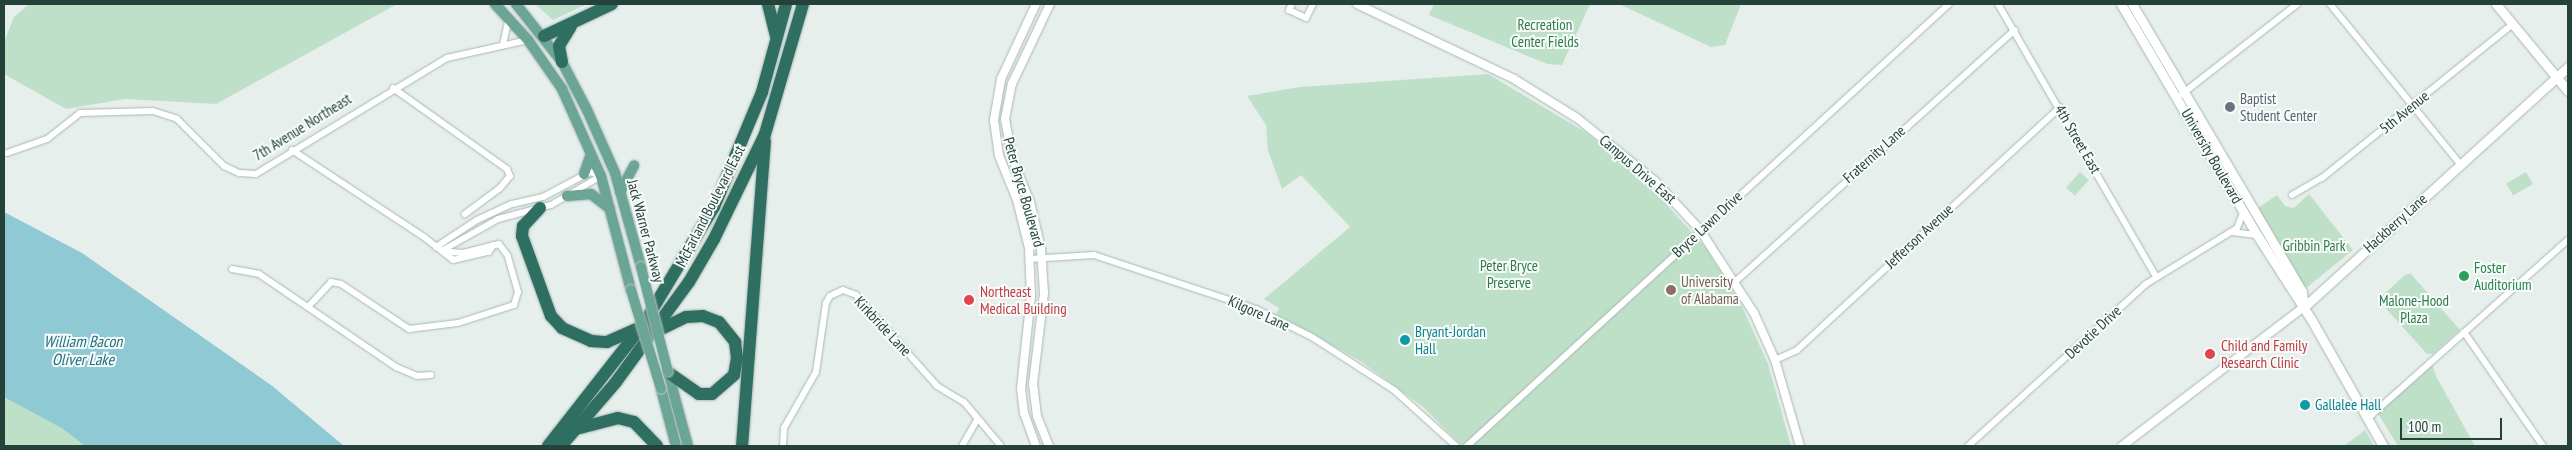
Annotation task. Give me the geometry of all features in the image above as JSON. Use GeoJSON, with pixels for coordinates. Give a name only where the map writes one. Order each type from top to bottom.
{"type":"FeatureCollection","features":[{"type":"Feature","properties":{"kind":"highway"},"geometry":{"type":"LineString","coordinates":[[544,36],[612,4]]}},
{"type":"Feature","properties":{"kind":"highway"},"geometry":{"type":"LineString","coordinates":[[768,4],[777,45]]}},
{"type":"Feature","properties":{"kind":"highway","name":"McFarland Boulevard East"},"geometry":{"type":"LineString","coordinates":[[548,446],[647,330],[714,207],[739,152],[777,45],[786,4]]}},
{"type":"Feature","properties":{"kind":"highway","name":"McFarland Boulevard East"},"geometry":{"type":"LineString","coordinates":[[561,446],[576,429],[714,239],[765,134],[803,4]]}},
{"type":"Feature","properties":{"kind":"highway"},"geometry":{"type":"LineString","coordinates":[[562,62],[559,46],[563,33],[572,24]]}},
{"type":"Feature","properties":{"kind":"highway"},"geometry":{"type":"LineString","coordinates":[[742,446],[765,134]]}},
{"type":"Feature","properties":{"kind":"highway"},"geometry":{"type":"LineString","coordinates":[[540,208],[523,226],[522,236],[551,316],[562,328],[590,341],[607,342],[686,317],[703,316],[719,322],[735,342],[737,358],[734,375],[712,394],[699,394],[668,372]]}},
{"type":"Feature","properties":{"kind":"highway"},"geometry":{"type":"LineString","coordinates":[[732,446],[743,416]]}},
{"type":"Feature","properties":{"kind":"highway"},"geometry":{"type":"LineString","coordinates":[[576,429],[618,418],[634,422],[657,446]]}},
{"type":"Feature","properties":{"kind":"main road","name":"Jack Warner Parkway"},"geometry":{"type":"LineString","coordinates":[[495,4],[528,40],[562,89],[601,176],[631,290],[676,446]]}},
{"type":"Feature","properties":{"kind":"main road","name":"Jack Warner Parkway"},"geometry":{"type":"LineString","coordinates":[[516,4],[544,36],[562,62],[615,173],[688,446]]}},
{"type":"Feature","properties":{"kind":"main road","name":"University Boulevard"},"geometry":{"type":"LineString","coordinates":[[2122,4],[2302,292],[2304,307]]}},
{"type":"Feature","properties":{"kind":"main road","name":"University Boulevard"},"geometry":{"type":"LineString","coordinates":[[2132,4],[2257,235],[2304,307],[2383,446]]}},
{"type":"Feature","properties":{"kind":"main road"},"geometry":{"type":"LineString","coordinates":[[2496,4],[2568,91]]}},
{"type":"Feature","properties":{"kind":"main road","name":"7th Avenue Northeast"},"geometry":{"type":"LineString","coordinates":[[528,40],[544,36]]}},
{"type":"Feature","properties":{"kind":"main road","name":"Hackberry Lane"},"geometry":{"type":"LineString","coordinates":[[2304,307],[2568,67]]}},
{"type":"Feature","properties":{"kind":"main road"},"geometry":{"type":"LineString","coordinates":[[584,174],[591,160],[590,150]]}},
{"type":"Feature","properties":{"kind":"main road"},"geometry":{"type":"LineString","coordinates":[[620,192],[634,166]]}},
{"type":"Feature","properties":{"kind":"main road"},"geometry":{"type":"LineString","coordinates":[[601,176],[615,173]]}},
{"type":"Feature","properties":{"kind":"main road"},"geometry":{"type":"LineString","coordinates":[[567,196],[591,194],[611,211]]}},
{"type":"Feature","properties":{"kind":"street","name":"Peter Bryce Boulevard"},"geometry":{"type":"LineString","coordinates":[[1036,4],[1001,79],[994,120],[999,156],[1022,216],[1030,259],[1032,296],[1022,389],[1024,412],[1036,446]]}},
{"type":"Feature","properties":{"kind":"street","name":"Peter Bryce Boulevard"},"geometry":{"type":"LineString","coordinates":[[1049,446],[1037,416],[1033,384],[1044,293],[1042,257],[1030,202],[1012,158],[1005,119],[1012,84],[1050,4]]}},
{"type":"Feature","properties":{"kind":"street"},"geometry":{"type":"LineString","coordinates":[[1292,4],[1289,10],[1306,18],[1313,4]]}},
{"type":"Feature","properties":{"kind":"street","name":"Campus Drive East"},"geometry":{"type":"LineString","coordinates":[[1357,4],[1514,79],[1577,118],[1655,181],[1700,230],[1736,281],[1774,360],[1800,446]]}},
{"type":"Feature","properties":{"kind":"street","name":"Bryce Lawn Drive"},"geometry":{"type":"LineString","coordinates":[[1467,446],[1700,230],[1949,4]]}},
{"type":"Feature","properties":{"kind":"street","name":"4th Street East"},"geometry":{"type":"LineString","coordinates":[[1998,4],[2060,107],[2155,276]]}},
{"type":"Feature","properties":{"kind":"street"},"geometry":{"type":"LineString","coordinates":[[2180,95],[2297,4]]}},
{"type":"Feature","properties":{"kind":"street"},"geometry":{"type":"LineString","coordinates":[[2330,4],[2460,164]]}},
{"type":"Feature","properties":{"kind":"street"},"geometry":{"type":"LineString","coordinates":[[503,44],[509,19]]}},
{"type":"Feature","properties":{"kind":"street","name":"5th Avenue"},"geometry":{"type":"LineString","coordinates":[[2292,195],[2322,178],[2513,24]]}},
{"type":"Feature","properties":{"kind":"street","name":"Fraternity Lane"},"geometry":{"type":"LineString","coordinates":[[1736,281],[2014,30]]}},
{"type":"Feature","properties":{"kind":"street","name":"7th Avenue Northeast"},"geometry":{"type":"LineString","coordinates":[[7,153],[47,139],[72,116],[112,110],[153,111],[177,118],[211,154],[239,173],[261,172],[292,150],[447,58],[503,44],[528,40]]}},
{"type":"Feature","properties":{"kind":"street"},"geometry":{"type":"LineString","coordinates":[[394,88],[508,169],[510,176],[488,199],[465,214]]}},
{"type":"Feature","properties":{"kind":"street","name":"Jefferson Avenue"},"geometry":{"type":"LineString","coordinates":[[1774,360],[1797,350],[2060,107]]}},
{"type":"Feature","properties":{"kind":"street"},"geometry":{"type":"LineString","coordinates":[[292,150],[453,260],[482,254],[494,245]]}},
{"type":"Feature","properties":{"kind":"street"},"geometry":{"type":"LineString","coordinates":[[436,247],[478,220],[552,193],[584,174],[601,176]]}},
{"type":"Feature","properties":{"kind":"street"},"geometry":{"type":"LineString","coordinates":[[442,252],[459,239],[505,216],[540,208],[567,196],[601,176]]}},
{"type":"Feature","properties":{"kind":"street","name":"Devotie Drive"},"geometry":{"type":"LineString","coordinates":[[1968,446],[2155,276],[2237,228],[2244,211]]}},
{"type":"Feature","properties":{"kind":"street"},"geometry":{"type":"LineString","coordinates":[[2230,232],[2257,235]]}},
{"type":"Feature","properties":{"kind":"street"},"geometry":{"type":"LineString","coordinates":[[459,239],[463,253]]}},
{"type":"Feature","properties":{"kind":"street"},"geometry":{"type":"LineString","coordinates":[[2367,419],[2568,240]]}},
{"type":"Feature","properties":{"kind":"street"},"geometry":{"type":"LineString","coordinates":[[308,307],[331,282],[341,284],[409,329],[458,323],[507,310],[514,305],[518,292],[504,248],[499,244],[479,247],[463,253],[442,252]]}},
{"type":"Feature","properties":{"kind":"street"},"geometry":{"type":"LineString","coordinates":[[479,247],[482,254]]}},
{"type":"Feature","properties":{"kind":"street","name":"Kilgore Lane"},"geometry":{"type":"LineString","coordinates":[[1030,259],[1094,255],[1122,262],[1256,309],[1312,338],[1394,390],[1456,446]]}},
{"type":"Feature","properties":{"kind":"street"},"geometry":{"type":"LineString","coordinates":[[232,269],[259,274],[396,367],[417,376],[431,376]]}},
{"type":"Feature","properties":{"kind":"street","name":"Kirkbride Lane"},"geometry":{"type":"LineString","coordinates":[[783,446],[784,428],[816,372],[826,303],[830,296],[843,290],[856,295],[937,386],[964,402],[977,420],[1001,446]]}},
{"type":"Feature","properties":{"kind":"street","name":"Hackberry Lane"},"geometry":{"type":"LineString","coordinates":[[2122,446],[2304,307]]}},
{"type":"Feature","properties":{"kind":"street"},"geometry":{"type":"LineString","coordinates":[[2464,332],[2543,446]]}},
{"type":"Feature","properties":{"kind":"street"},"geometry":{"type":"LineString","coordinates":[[962,446],[977,420]]}},
{"type":"Feature","properties":{"kind":"green space"},"geometry":{"type":"Polygon","coordinates":[[[29,4],[397,4],[216,104],[125,99],[66,109],[4,74],[4,42],[14,17],[29,4]]]}},
{"type":"Feature","properties":{"kind":"green space"},"geometry":{"type":"Polygon","coordinates":[[[535,4],[587,4],[553,20],[535,4]]]}},
{"type":"Feature","properties":{"kind":"green space","name":"Recreation Center Fields"},"geometry":{"type":"Polygon","coordinates":[[[1434,4],[1590,4],[1562,65],[1547,64],[1429,15],[1434,4]]]}},
{"type":"Feature","properties":{"kind":"green space","name":"Recreation Center Fields"},"geometry":{"type":"Polygon","coordinates":[[[1619,4],[1741,4],[1725,45],[1711,47],[1619,4]]]}},
{"type":"Feature","properties":{"kind":"green space","name":"Peter Bryce Preserve"},"geometry":{"type":"Polygon","coordinates":[[[1488,74],[1587,133],[1646,182],[1706,248],[1741,304],[1768,364],[1791,446],[1462,446],[1423,407],[1362,362],[1276,314],[1279,308],[1264,299],[1350,227],[1301,175],[1282,189],[1268,151],[1266,125],[1247,96],[1300,87],[1488,74]]]}},
{"type":"Feature","properties":{"kind":"green space"},"geometry":{"type":"Polygon","coordinates":[[[2080,172],[2089,180],[2075,196],[2066,188],[2080,172]]]}},
{"type":"Feature","properties":{"kind":"green space"},"geometry":{"type":"Polygon","coordinates":[[[2526,172],[2533,184],[2513,196],[2506,184],[2526,172]]]}},
{"type":"Feature","properties":{"kind":"green space","name":"Gribbin Park"},"geometry":{"type":"Polygon","coordinates":[[[2309,194],[2353,250],[2305,289],[2258,208],[2277,195],[2285,206],[2294,208],[2309,194]]]}},
{"type":"Feature","properties":{"kind":"green space","name":"Malone-Hood Plaza"},"geometry":{"type":"Polygon","coordinates":[[[2406,274],[2411,274],[2460,330],[2433,354],[2427,354],[2381,303],[2380,298],[2406,274]]]}},
{"type":"Feature","properties":{"kind":"green space"},"geometry":{"type":"Polygon","coordinates":[[[2431,362],[2437,378],[2475,446],[2398,446],[2377,412],[2431,362]]]}},
{"type":"Feature","properties":{"kind":"green space"},"geometry":{"type":"Polygon","coordinates":[[[4,397],[63,429],[85,446],[4,446],[4,397]]]}},
{"type":"Feature","properties":{"kind":"green space"},"geometry":{"type":"Polygon","coordinates":[[[2365,430],[2374,446],[2344,446],[2365,430]]]}},
{"type":"Feature","properties":{"kind":"water","name":"William Bacon Oliver Lake"},"geometry":{"type":"Polygon","coordinates":[[[4,212],[82,253],[271,385],[344,446],[85,446],[63,429],[4,397],[4,212]]]}},
{"type":"Feature","properties":{"kind":"place","name":"Baptist Student Center"},"geometry":{"type":"Point","coordinates":[2230,107]}},
{"type":"Feature","properties":{"kind":"place","name":"Foster Auditorium"},"geometry":{"type":"Point","coordinates":[2464,276]}},
{"type":"Feature","properties":{"kind":"place","name":"University of Alabama"},"geometry":{"type":"Point","coordinates":[1671,290]}},
{"type":"Feature","properties":{"kind":"place","name":"Northeast Medical Building"},"geometry":{"type":"Point","coordinates":[969,300]}},
{"type":"Feature","properties":{"kind":"place","name":"Bryant-Jordan Hall"},"geometry":{"type":"Point","coordinates":[1405,340]}},
{"type":"Feature","properties":{"kind":"place","name":"Child and Family Research Clinic"},"geometry":{"type":"Point","coordinates":[2210,354]}},
{"type":"Feature","properties":{"kind":"place","name":"Gallalee Hall"},"geometry":{"type":"Point","coordinates":[2305,405]}}]}
